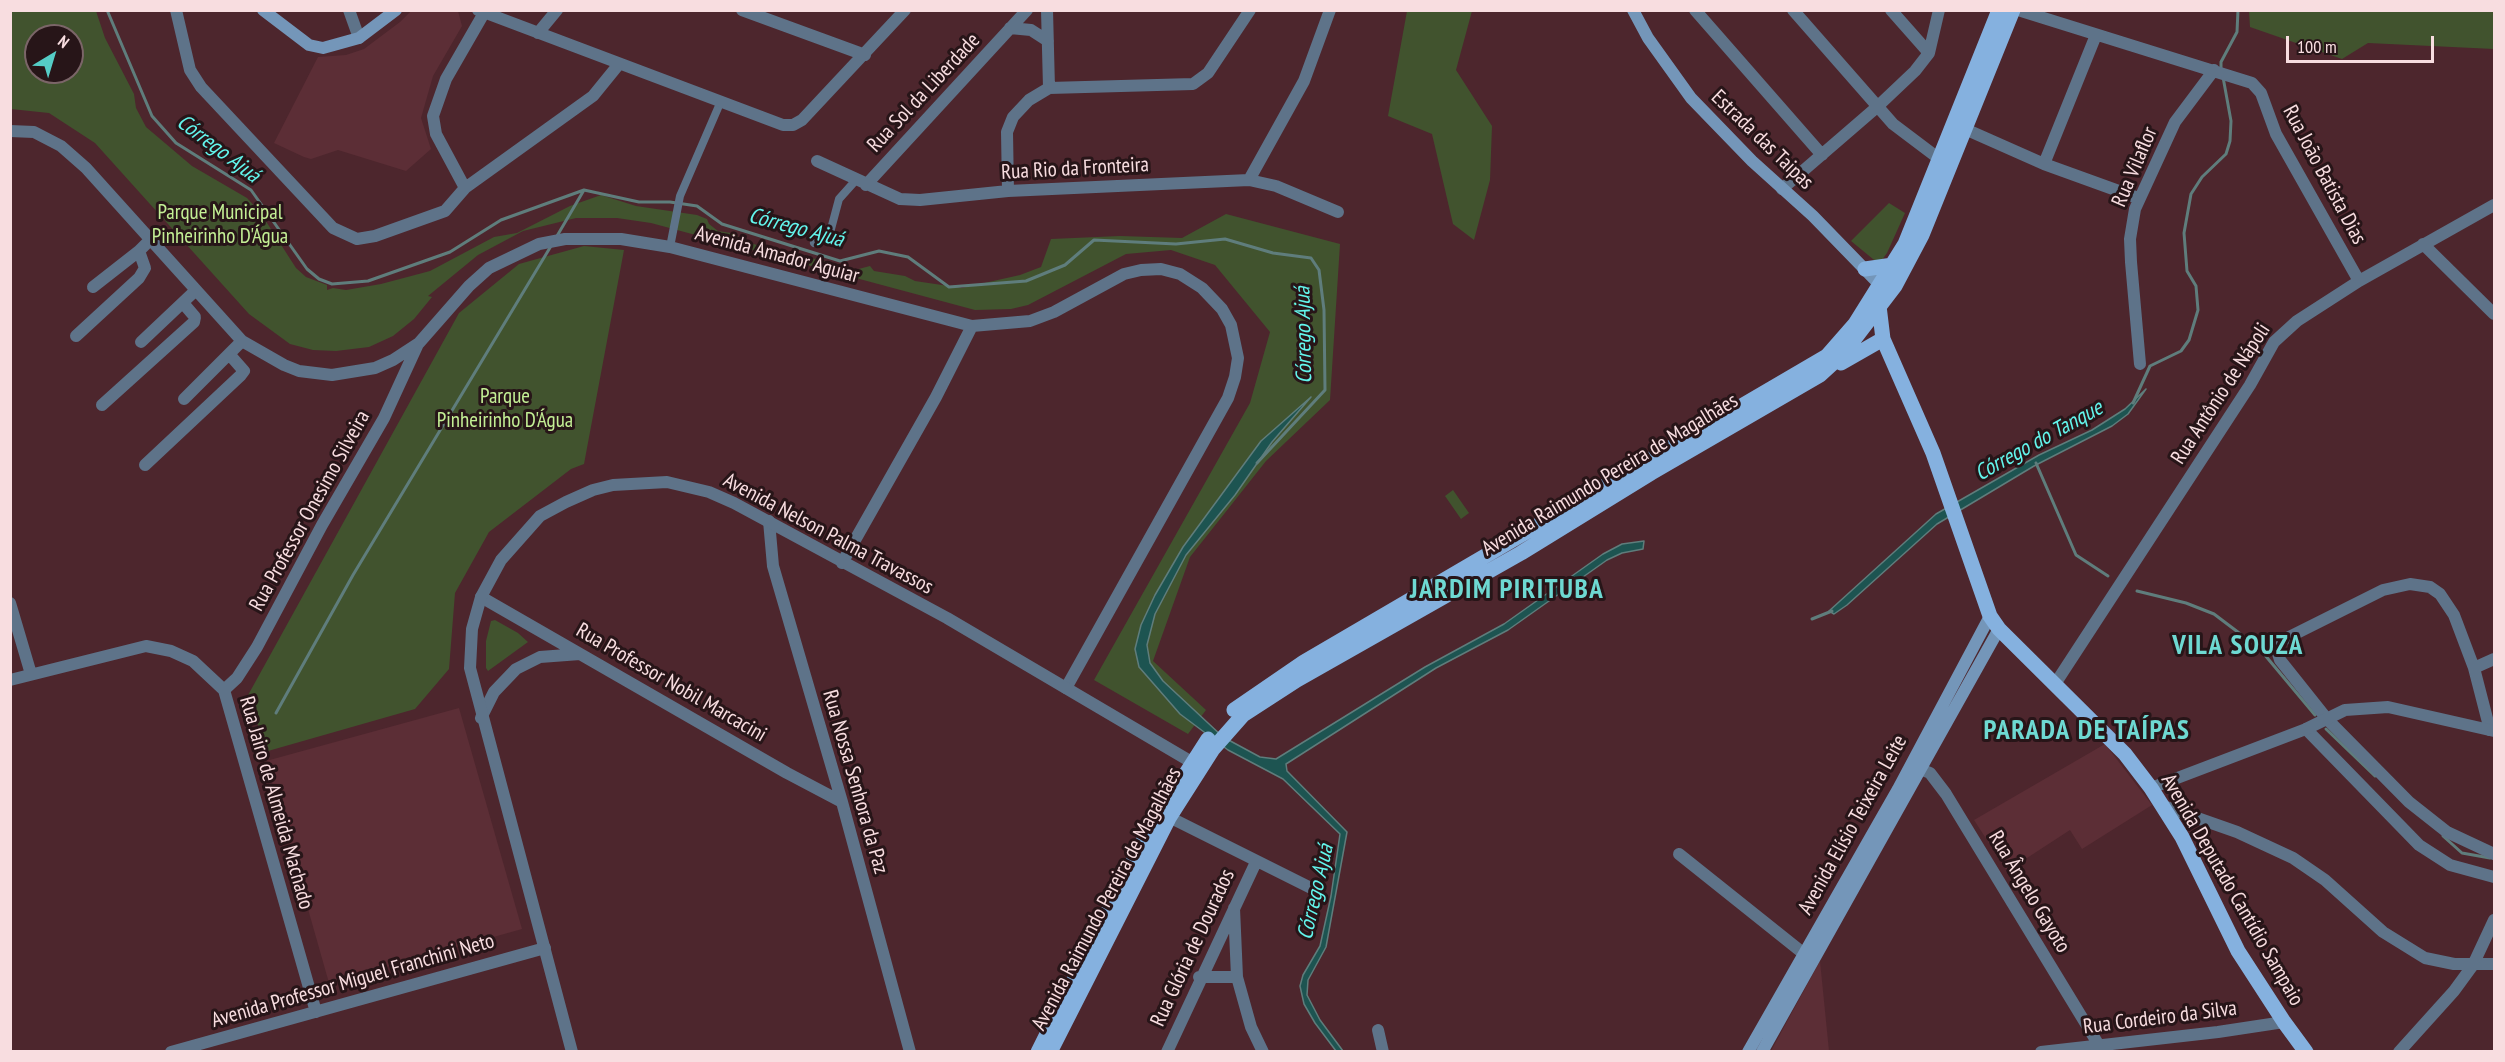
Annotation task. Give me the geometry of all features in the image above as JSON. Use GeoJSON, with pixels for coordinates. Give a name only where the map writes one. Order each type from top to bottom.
{"type":"FeatureCollection","features":[{"type":"Feature","properties":{"kind":"main road"},"geometry":{"type":"LineString","coordinates":[[263,10],[309,45],[323,48],[360,38],[396,10]]}},
{"type":"Feature","properties":{"kind":"main road","name":"Estrada das Taipas"},"geometry":{"type":"LineString","coordinates":[[1633,10],[1648,38],[1692,98],[1720,130],[1880,285]]}},
{"type":"Feature","properties":{"kind":"main road","name":"Avenida Raimundo Pereira de Magalhães"},"geometry":{"type":"LineString","coordinates":[[1222,729],[1266,698],[1521,554],[1651,472],[1820,375],[1843,354],[1878,311],[1900,279],[1922,235],[1944,163],[1999,10]]}},
{"type":"Feature","properties":{"kind":"main road","name":"Avenida Raimundo Pereira de Magalhães"},"geometry":{"type":"LineString","coordinates":[[1038,1052],[1114,895],[1209,746],[1252,695],[1304,662],[1819,362],[1853,326],[1905,244],[1944,163],[1965,129],[2013,10]]}},
{"type":"Feature","properties":{"kind":"main road"},"geometry":{"type":"LineString","coordinates":[[1965,129],[1964,116],[1982,70],[1984,47]]}},
{"type":"Feature","properties":{"kind":"main road"},"geometry":{"type":"LineString","coordinates":[[1865,268],[1893,265]]}},
{"type":"Feature","properties":{"kind":"main road","name":"Avenida Deputado Cantídio Sampaio"},"geometry":{"type":"LineString","coordinates":[[1880,285],[1878,311],[1883,339],[1922,424],[1995,622],[2125,754],[2151,788],[2182,837],[2238,951],[2306,1052]]}},
{"type":"Feature","properties":{"kind":"main road"},"geometry":{"type":"LineString","coordinates":[[1820,375],[1883,339]]}},
{"type":"Feature","properties":{"kind":"main road","name":"Avenida Elísio Teixeira Leite"},"geometry":{"type":"LineString","coordinates":[[1762,1052],[1838,902],[1916,767],[1995,622]]}},
{"type":"Feature","properties":{"kind":"main road","name":"Avenida Raimundo Pereira de Magalhães"},"geometry":{"type":"LineString","coordinates":[[1050,1052],[1165,815]]}},
{"type":"Feature","properties":{"kind":"main road","name":"Avenida Elísio Teixeira Leite"},"geometry":{"type":"LineString","coordinates":[[1748,1052],[1803,953],[1838,902]]}},
{"type":"Feature","properties":{"kind":"street"},"geometry":{"type":"LineString","coordinates":[[176,10],[190,70],[201,87],[340,233],[357,239],[375,236],[445,211],[465,188],[584,103],[601,88],[619,64]]}},
{"type":"Feature","properties":{"kind":"street"},"geometry":{"type":"LineString","coordinates":[[349,10],[360,38]]}},
{"type":"Feature","properties":{"kind":"street"},"geometry":{"type":"LineString","coordinates":[[538,33],[557,10]]}},
{"type":"Feature","properties":{"kind":"street"},"geometry":{"type":"LineString","coordinates":[[742,10],[865,55]]}},
{"type":"Feature","properties":{"kind":"street"},"geometry":{"type":"LineString","coordinates":[[465,188],[436,134],[433,116],[446,79],[481,12],[783,125],[793,125],[802,120],[905,10]]}},
{"type":"Feature","properties":{"kind":"street","name":"Rua Sol da Liberdade"},"geometry":{"type":"LineString","coordinates":[[861,183],[1027,10]]}},
{"type":"Feature","properties":{"kind":"street"},"geometry":{"type":"LineString","coordinates":[[1047,10],[1049,88]]}},
{"type":"Feature","properties":{"kind":"street"},"geometry":{"type":"LineString","coordinates":[[1008,191],[1009,123],[1029,100],[1049,88],[1193,84],[1208,73],[1250,10]]}},
{"type":"Feature","properties":{"kind":"street"},"geometry":{"type":"LineString","coordinates":[[1249,180],[1304,81],[1330,10]]}},
{"type":"Feature","properties":{"kind":"street"},"geometry":{"type":"LineString","coordinates":[[1695,10],[1822,155]]}},
{"type":"Feature","properties":{"kind":"street"},"geometry":{"type":"LineString","coordinates":[[1793,10],[1877,107],[1903,133],[1944,163]]}},
{"type":"Feature","properties":{"kind":"street"},"geometry":{"type":"LineString","coordinates":[[1891,10],[1929,53]]}},
{"type":"Feature","properties":{"kind":"street"},"geometry":{"type":"LineString","coordinates":[[1782,189],[1916,71],[1929,53],[1939,10]]}},
{"type":"Feature","properties":{"kind":"street","name":"Rua João Batista Dias"},"geometry":{"type":"LineString","coordinates":[[2018,10],[2252,83],[2261,93],[2276,134],[2359,281]]}},
{"type":"Feature","properties":{"kind":"street","name":"Rua Sol da Liberdade"},"geometry":{"type":"LineString","coordinates":[[1010,28],[1031,30],[1048,41]]}},
{"type":"Feature","properties":{"kind":"street"},"geometry":{"type":"LineString","coordinates":[[2044,164],[2096,35]]}},
{"type":"Feature","properties":{"kind":"street","name":"Rua Vilaflor"},"geometry":{"type":"LineString","coordinates":[[2140,364],[2130,239],[2138,198],[2175,122],[2216,71]]}},
{"type":"Feature","properties":{"kind":"street"},"geometry":{"type":"LineString","coordinates":[[670,247],[680,196],[721,101]]}},
{"type":"Feature","properties":{"kind":"street"},"geometry":{"type":"LineString","coordinates":[[1965,129],[2044,164],[2138,198]]}},
{"type":"Feature","properties":{"kind":"street","name":"Avenida Amador Aguiar"},"geometry":{"type":"LineString","coordinates":[[10,131],[34,132],[61,146],[86,168],[242,341],[284,365],[299,370],[332,375],[375,368],[393,360],[419,343],[469,286],[489,268],[539,244],[595,238],[670,247],[972,326],[1004,326],[1030,321],[1054,312],[1124,274],[1161,269],[1180,274],[1202,288],[1222,309],[1231,325],[1238,358],[1235,378],[1228,398],[1066,688]]}},
{"type":"Feature","properties":{"kind":"street","name":"Rua Rio da Fronteira"},"geometry":{"type":"LineString","coordinates":[[817,162],[900,199],[920,200],[1008,191],[1249,180],[1276,186],[1338,212]]}},
{"type":"Feature","properties":{"kind":"street"},"geometry":{"type":"LineString","coordinates":[[814,243],[831,229],[839,198],[861,183]]}},
{"type":"Feature","properties":{"kind":"street","name":"Rua Antônio de Nápoli"},"geometry":{"type":"LineString","coordinates":[[2055,684],[2250,385],[2274,342],[2297,321],[2359,281],[2494,205]]}},
{"type":"Feature","properties":{"kind":"street"},"geometry":{"type":"LineString","coordinates":[[93,287],[151,239]]}},
{"type":"Feature","properties":{"kind":"street"},"geometry":{"type":"LineString","coordinates":[[2423,244],[2494,314]]}},
{"type":"Feature","properties":{"kind":"street"},"geometry":{"type":"LineString","coordinates":[[76,336],[139,279],[145,268],[138,251]]}},
{"type":"Feature","properties":{"kind":"street"},"geometry":{"type":"LineString","coordinates":[[141,342],[196,290]]}},
{"type":"Feature","properties":{"kind":"street"},"geometry":{"type":"LineString","coordinates":[[102,405],[194,322],[195,317],[183,303]]}},
{"type":"Feature","properties":{"kind":"street"},"geometry":{"type":"LineString","coordinates":[[842,564],[936,397],[972,326]]}},
{"type":"Feature","properties":{"kind":"street"},"geometry":{"type":"LineString","coordinates":[[184,399],[242,341]]}},
{"type":"Feature","properties":{"kind":"street","name":"Rua Professor Onesimo Silveira"},"geometry":{"type":"LineString","coordinates":[[224,690],[237,678],[257,647],[388,410],[419,343]]}},
{"type":"Feature","properties":{"kind":"street"},"geometry":{"type":"LineString","coordinates":[[145,465],[242,375],[244,371],[229,354]]}},
{"type":"Feature","properties":{"kind":"street","name":"Avenida Nelson Palma Travassos"},"geometry":{"type":"LineString","coordinates":[[572,1052],[481,718],[470,668],[472,629],[481,597],[501,560],[540,516],[566,502],[593,490],[624,484],[667,482],[709,492],[769,521],[842,564],[947,618],[1196,765]]}},
{"type":"Feature","properties":{"kind":"street","name":"Rua Nossa Senhora da Paz"},"geometry":{"type":"LineString","coordinates":[[769,521],[773,566],[842,802],[910,1052]]}},
{"type":"Feature","properties":{"kind":"street"},"geometry":{"type":"LineString","coordinates":[[2151,788],[2306,729],[2328,719],[2345,710],[2388,707],[2492,730],[2474,668],[2447,603],[2440,594],[2422,584],[2395,586],[2383,590],[2282,641],[2275,652],[2328,719],[2384,778],[2428,819],[2447,832],[2494,854]]}},
{"type":"Feature","properties":{"kind":"street","name":"Rua Professor Nobil Marcacini"},"geometry":{"type":"LineString","coordinates":[[481,597],[842,802]]}},
{"type":"Feature","properties":{"kind":"street"},"geometry":{"type":"LineString","coordinates":[[10,603],[31,674]]}},
{"type":"Feature","properties":{"kind":"street","name":"Rua Jairo de Almeida Machado"},"geometry":{"type":"LineString","coordinates":[[10,680],[146,646],[171,651],[193,661],[224,690],[316,1012]]}},
{"type":"Feature","properties":{"kind":"street"},"geometry":{"type":"LineString","coordinates":[[481,718],[494,692],[516,669],[540,657],[582,654]]}},
{"type":"Feature","properties":{"kind":"street"},"geometry":{"type":"LineString","coordinates":[[2474,668],[2494,659]]}},
{"type":"Feature","properties":{"kind":"street"},"geometry":{"type":"LineString","coordinates":[[2306,729],[2419,845],[2450,865],[2494,877]]}},
{"type":"Feature","properties":{"kind":"street","name":"Rua Ângelo Gayoto"},"geometry":{"type":"LineString","coordinates":[[1916,767],[1930,773],[1946,794],[2101,1048]]}},
{"type":"Feature","properties":{"kind":"street"},"geometry":{"type":"LineString","coordinates":[[2163,806],[2237,832],[2293,858],[2325,880],[2373,924],[2425,958],[2473,964],[2494,964]]}},
{"type":"Feature","properties":{"kind":"street"},"geometry":{"type":"LineString","coordinates":[[1165,815],[1313,889]]}},
{"type":"Feature","properties":{"kind":"street"},"geometry":{"type":"LineString","coordinates":[[1679,854],[1803,953]]}},
{"type":"Feature","properties":{"kind":"street","name":"Rua Glória de Dourados"},"geometry":{"type":"LineString","coordinates":[[1167,1052],[1199,977],[1256,862]]}},
{"type":"Feature","properties":{"kind":"street"},"geometry":{"type":"LineString","coordinates":[[1234,907],[1238,977],[1251,1027],[1263,1052]]}},
{"type":"Feature","properties":{"kind":"street"},"geometry":{"type":"LineString","coordinates":[[2399,1052],[2430,1021],[2473,964],[2494,920]]}},
{"type":"Feature","properties":{"kind":"street","name":"Avenida Professor Miguel Franchini Neto"},"geometry":{"type":"LineString","coordinates":[[171,1052],[545,948]]}},
{"type":"Feature","properties":{"kind":"street"},"geometry":{"type":"LineString","coordinates":[[1199,977],[1238,977]]}},
{"type":"Feature","properties":{"kind":"street","name":"Rua Cordeiro da Silva"},"geometry":{"type":"LineString","coordinates":[[2042,1052],[2101,1048],[2284,1022]]}},
{"type":"Feature","properties":{"kind":"street"},"geometry":{"type":"LineString","coordinates":[[1378,1030],[1383,1052]]}},
{"type":"Feature","properties":{"kind":"shaded area"},"geometry":{"type":"Polygon","coordinates":[[[411,11],[458,11],[462,26],[433,76],[421,118],[431,149],[406,171],[338,150],[311,159],[274,143],[318,57],[346,55],[364,49],[411,11]]]}},
{"type":"Feature","properties":{"kind":"shaded area"},"geometry":{"type":"Polygon","coordinates":[[[459,708],[522,929],[329,983],[266,761],[459,708]]]}},
{"type":"Feature","properties":{"kind":"shaded area"},"geometry":{"type":"Polygon","coordinates":[[[2105,744],[2152,805],[2082,849],[2070,830],[2007,871],[1974,820],[2105,744]]]}},
{"type":"Feature","properties":{"kind":"shaded area"},"geometry":{"type":"Polygon","coordinates":[[[1820,961],[1829,1051],[1771,1051],[1820,961]]]}},
{"type":"Feature","properties":{"kind":"green space","name":"Parque Municipal Pinheirinho D'Água"},"geometry":{"type":"Polygon","coordinates":[[[11,11],[96,11],[105,38],[134,94],[136,108],[146,127],[192,166],[247,198],[260,212],[296,268],[306,277],[327,285],[327,290],[333,288],[346,290],[381,284],[430,271],[494,237],[517,233],[570,206],[601,195],[636,206],[697,215],[707,219],[709,224],[718,231],[731,233],[750,243],[802,258],[819,259],[851,271],[870,266],[874,271],[905,276],[915,281],[962,288],[1020,275],[1041,267],[1051,239],[1120,236],[1182,238],[1226,214],[1340,244],[1330,400],[1266,461],[1190,557],[1153,661],[1206,710],[1188,734],[1094,680],[1250,403],[1270,332],[1215,265],[1171,250],[1126,254],[1028,305],[1011,309],[975,310],[651,223],[617,218],[576,218],[523,231],[478,255],[428,296],[432,297],[414,319],[393,336],[369,347],[336,351],[313,350],[290,344],[249,314],[95,143],[49,113],[11,109],[11,11]]]}},
{"type":"Feature","properties":{"kind":"green space"},"geometry":{"type":"Polygon","coordinates":[[[1407,11],[1472,11],[1456,70],[1492,126],[1490,180],[1474,240],[1453,224],[1432,134],[1388,116],[1407,11]]]}},
{"type":"Feature","properties":{"kind":"green space"},"geometry":{"type":"Polygon","coordinates":[[[2249,11],[2494,11],[2494,49],[2368,43],[2342,59],[2250,27],[2249,11]]]}},
{"type":"Feature","properties":{"kind":"green space"},"geometry":{"type":"Polygon","coordinates":[[[1889,203],[1905,213],[1887,253],[1879,264],[1851,241],[1889,203]]]}},
{"type":"Feature","properties":{"kind":"green space","name":"Parque Pinheirinho D'Água"},"geometry":{"type":"Polygon","coordinates":[[[584,246],[624,250],[584,464],[571,469],[489,532],[455,593],[449,669],[415,709],[268,751],[247,697],[459,313],[519,264],[584,246]]]}},
{"type":"Feature","properties":{"kind":"green space"},"geometry":{"type":"Polygon","coordinates":[[[1453,490],[1469,513],[1461,519],[1445,496],[1453,490]]]}},
{"type":"Feature","properties":{"kind":"green space"},"geometry":{"type":"Polygon","coordinates":[[[495,620],[518,633],[528,642],[488,671],[486,641],[491,621],[495,620]]]}},
{"type":"Feature","properties":{"kind":"water"},"geometry":{"type":"Polygon","coordinates":[[[2146,389],[2128,414],[2112,426],[2034,466],[1937,524],[1847,605],[1834,614],[1829,611],[1936,514],[2039,455],[2092,430],[2125,409],[2146,389]]]}},
{"type":"Feature","properties":{"kind":"water"},"geometry":{"type":"Polygon","coordinates":[[[1311,397],[1272,442],[1235,495],[1186,555],[1155,614],[1147,645],[1150,663],[1163,681],[1223,737],[1260,757],[1276,759],[1425,667],[1504,624],[1603,554],[1622,544],[1644,541],[1643,549],[1622,553],[1607,560],[1508,630],[1436,668],[1286,764],[1287,771],[1347,832],[1326,947],[1308,980],[1307,995],[1320,1020],[1343,1051],[1336,1051],[1315,1023],[1304,1004],[1300,986],[1303,975],[1320,946],[1331,896],[1340,834],[1283,779],[1228,750],[1180,714],[1139,667],[1135,649],[1141,625],[1155,595],[1183,547],[1261,441],[1311,397]]]}},
{"type":"Feature","properties":{"kind":"waterway","name":"Córrego Ajuá"},"geometry":{"type":"LineString","coordinates":[[107,10],[152,116],[176,143],[251,190],[307,269],[319,279],[332,284],[368,281],[450,252],[501,220],[584,190],[639,202],[670,202],[697,206],[722,224],[840,261],[879,251],[908,257],[949,287],[1026,281],[1065,265],[1094,240],[1176,244],[1225,239],[1273,253],[1311,258],[1319,270],[1324,310],[1325,390],[1257,463]]}},
{"type":"Feature","properties":{"kind":"waterway","name":"Córrego do Tanque"},"geometry":{"type":"LineString","coordinates":[[2221,71],[2221,62],[2237,32],[2238,10]]}},
{"type":"Feature","properties":{"kind":"waterway","name":"Córrego do Tanque"},"geometry":{"type":"LineString","coordinates":[[2133,403],[2150,366],[2181,351],[2189,340],[2198,310],[2196,286],[2187,271],[2184,233],[2191,194],[2202,177],[2226,154],[2230,141],[2231,121],[2223,77]]}},
{"type":"Feature","properties":{"kind":"waterway"},"geometry":{"type":"LineString","coordinates":[[557,236],[584,190]]}},
{"type":"Feature","properties":{"kind":"waterway"},"geometry":{"type":"LineString","coordinates":[[276,713],[353,575],[551,246]]}},
{"type":"Feature","properties":{"kind":"waterway"},"geometry":{"type":"LineString","coordinates":[[2036,463],[2076,555],[2108,576]]}},
{"type":"Feature","properties":{"kind":"waterway"},"geometry":{"type":"LineString","coordinates":[[2137,591],[2186,603],[2214,614],[2259,648],[2315,715]]}},
{"type":"Feature","properties":{"kind":"waterway","name":"Córrego do Tanque"},"geometry":{"type":"LineString","coordinates":[[1812,619],[1832,611]]}},
{"type":"Feature","properties":{"kind":"waterway"},"geometry":{"type":"LineString","coordinates":[[2326,729],[2375,776]]}},
{"type":"Feature","properties":{"kind":"waterway"},"geometry":{"type":"LineString","coordinates":[[2443,836],[2462,853],[2490,858]]}},
{"type":"Feature","properties":{"kind":"district","name":"JARDIM PIRITUBA"},"geometry":{"type":"Point","coordinates":[1507,590]}},
{"type":"Feature","properties":{"kind":"district","name":"VILA SOUZA"},"geometry":{"type":"Point","coordinates":[2238,646]}},
{"type":"Feature","properties":{"kind":"district","name":"PARADA DE TAÍPAS"},"geometry":{"type":"Point","coordinates":[2087,731]}}]}
